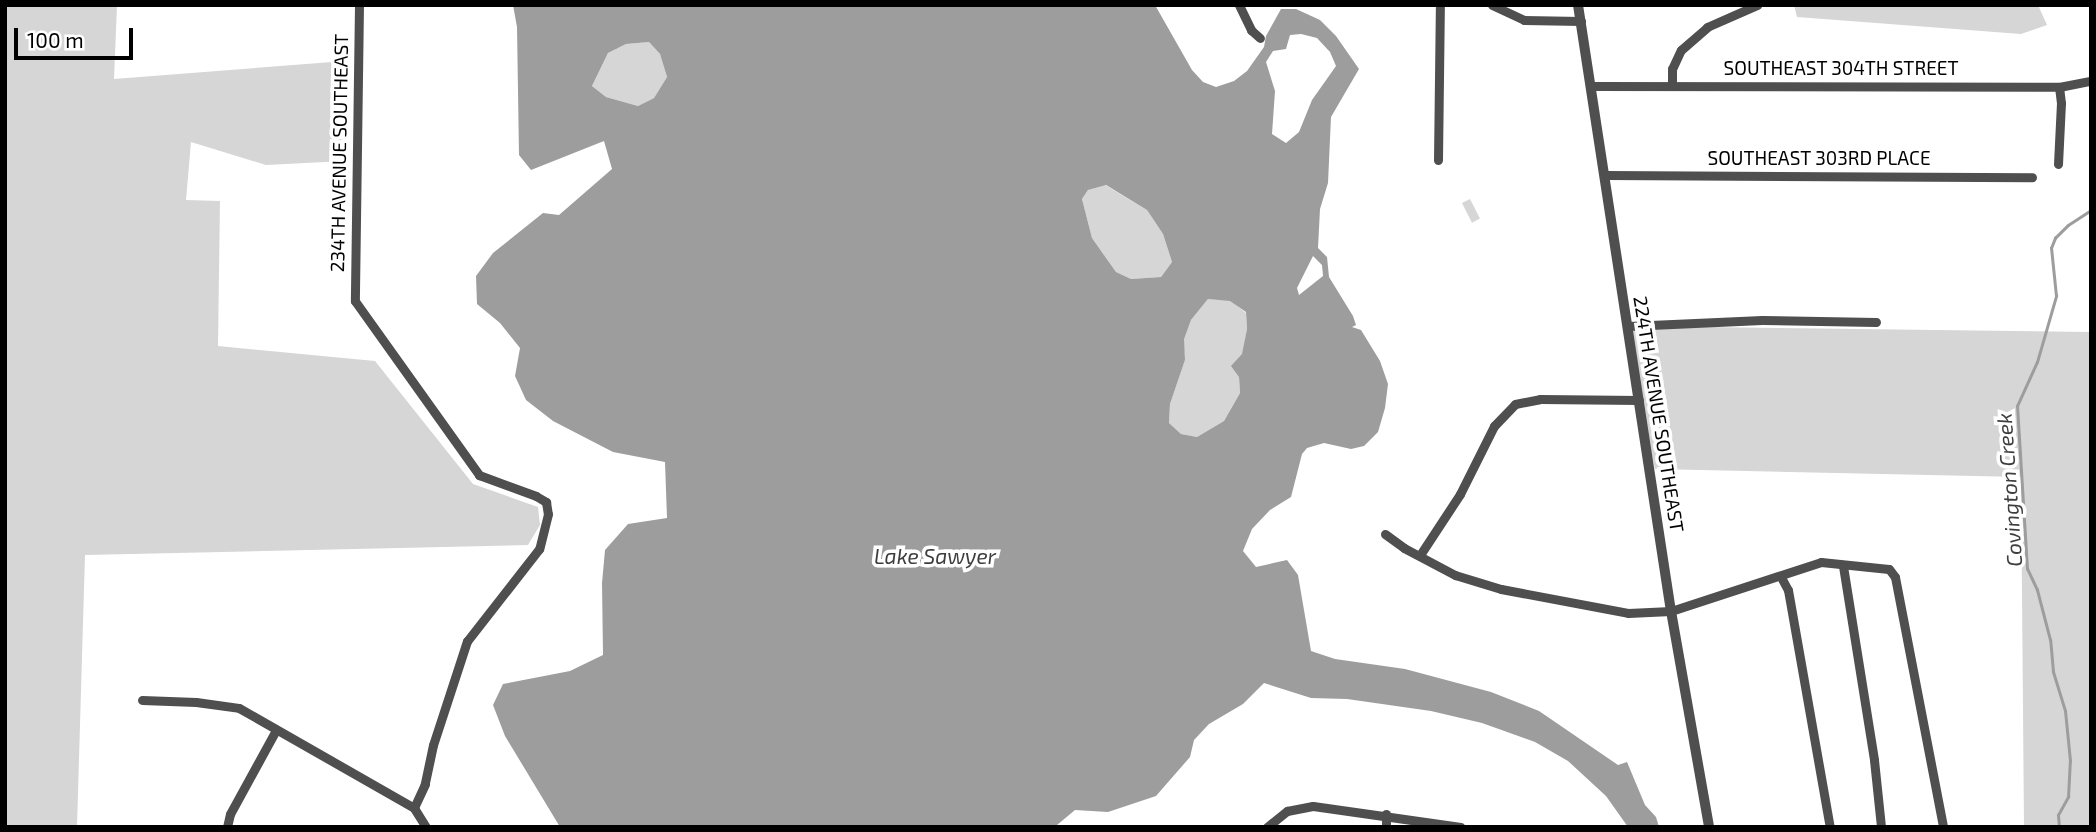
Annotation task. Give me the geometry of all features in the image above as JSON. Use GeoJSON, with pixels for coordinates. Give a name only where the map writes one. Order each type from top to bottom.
{"type":"FeatureCollection","features":[{"type":"Feature","properties":{"kind":"street","name":"234TH AVENUE SOUTHEAST"},"geometry":{"type":"LineString","coordinates":[[359,5],[355,301],[479,475],[536,496],[546,502],[548,514],[539,549],[467,641],[433,745],[425,784],[414,808]]}},
{"type":"Feature","properties":{"kind":"street"},"geometry":{"type":"LineString","coordinates":[[1238,5],[1251,30],[1260,38]]}},
{"type":"Feature","properties":{"kind":"street"},"geometry":{"type":"LineString","coordinates":[[1438,160],[1440,5]]}},
{"type":"Feature","properties":{"kind":"street"},"geometry":{"type":"LineString","coordinates":[[1492,5],[1524,20],[1581,21]]}},
{"type":"Feature","properties":{"kind":"street","name":"224TH AVENUE SOUTHEAST"},"geometry":{"type":"LineString","coordinates":[[1578,5],[1671,611],[1709,827]]}},
{"type":"Feature","properties":{"kind":"street"},"geometry":{"type":"LineString","coordinates":[[1672,84],[1672,69],[1681,50],[1707,27],[1757,5]]}},
{"type":"Feature","properties":{"kind":"street","name":"SOUTHEAST 304TH STREET"},"geometry":{"type":"LineString","coordinates":[[1591,86],[1672,84],[2059,87],[2091,81]]}},
{"type":"Feature","properties":{"kind":"street"},"geometry":{"type":"LineString","coordinates":[[2057,164],[2061,103],[2059,87]]}},
{"type":"Feature","properties":{"kind":"street","name":"SOUTHEAST 303RD PLACE"},"geometry":{"type":"LineString","coordinates":[[1605,175],[2032,177]]}},
{"type":"Feature","properties":{"kind":"street"},"geometry":{"type":"LineString","coordinates":[[1628,326],[1762,320],[1876,322]]}},
{"type":"Feature","properties":{"kind":"street"},"geometry":{"type":"LineString","coordinates":[[1420,555],[1460,494],[1494,426],[1515,404],[1540,399],[1639,401]]}},
{"type":"Feature","properties":{"kind":"street"},"geometry":{"type":"LineString","coordinates":[[1385,534],[1455,575],[1503,590],[1628,613],[1671,611],[1821,562],[1889,569],[1895,576],[1943,827]]}},
{"type":"Feature","properties":{"kind":"street"},"geometry":{"type":"LineString","coordinates":[[1843,566],[1874,760],[1881,827]]}},
{"type":"Feature","properties":{"kind":"street"},"geometry":{"type":"LineString","coordinates":[[1781,577],[1788,590],[1830,827]]}},
{"type":"Feature","properties":{"kind":"street"},"geometry":{"type":"LineString","coordinates":[[142,700],[197,702],[239,708],[414,808],[426,827]]}},
{"type":"Feature","properties":{"kind":"street"},"geometry":{"type":"LineString","coordinates":[[227,827],[230,814],[276,730]]}},
{"type":"Feature","properties":{"kind":"street"},"geometry":{"type":"LineString","coordinates":[[1267,827],[1287,811],[1300,807],[1386,814],[1461,827]]}},
{"type":"Feature","properties":{"kind":"street"},"geometry":{"type":"LineString","coordinates":[[1386,814],[1386,827]]}},
{"type":"Feature","properties":{"kind":"shaded area"},"geometry":{"type":"Polygon","coordinates":[[[12,5],[117,5],[114,79],[345,61],[345,161],[266,165],[191,142],[186,200],[220,201],[218,346],[375,361],[473,484],[538,507],[540,525],[528,545],[85,555],[77,827],[5,827],[5,8],[12,5]]]}},
{"type":"Feature","properties":{"kind":"shaded area"},"geometry":{"type":"Polygon","coordinates":[[[1794,5],[2038,5],[2047,25],[2021,34],[1797,17],[1794,5]]]}},
{"type":"Feature","properties":{"kind":"shaded area"},"geometry":{"type":"Polygon","coordinates":[[[649,42],[660,54],[667,77],[654,98],[638,106],[606,97],[592,86],[608,53],[626,44],[649,42]]]}},
{"type":"Feature","properties":{"kind":"shaded area"},"geometry":{"type":"Polygon","coordinates":[[[1105,185],[1147,210],[1163,234],[1172,262],[1161,277],[1131,279],[1116,272],[1092,238],[1082,199],[1088,190],[1105,185]]]}},
{"type":"Feature","properties":{"kind":"shaded area"},"geometry":{"type":"Polygon","coordinates":[[[1470,199],[1480,219],[1472,223],[1462,203],[1470,199]]]}},
{"type":"Feature","properties":{"kind":"shaded area"},"geometry":{"type":"Polygon","coordinates":[[[1208,299],[1230,300],[1246,313],[1247,329],[1239,377],[1240,393],[1224,421],[1197,437],[1181,434],[1169,423],[1170,404],[1185,360],[1183,339],[1191,320],[1208,299]]]}},
{"type":"Feature","properties":{"kind":"shaded area"},"geometry":{"type":"Polygon","coordinates":[[[1628,326],[2091,332],[2091,827],[2024,827],[2021,477],[1655,469],[1639,400],[1628,326]]]}},
{"type":"Feature","properties":{"kind":"water","name":"Lake Sawyer"},"geometry":{"type":"Polygon","coordinates":[[[513,5],[1155,5],[1192,70],[1203,82],[1216,87],[1234,81],[1247,71],[1264,47],[1266,36],[1281,9],[1296,9],[1320,20],[1336,36],[1359,69],[1331,117],[1328,183],[1320,209],[1318,248],[1327,257],[1329,277],[1353,316],[1356,325],[1352,327],[1361,330],[1380,361],[1388,384],[1385,408],[1378,432],[1364,446],[1351,449],[1324,443],[1307,448],[1302,454],[1291,497],[1270,510],[1252,529],[1243,551],[1256,567],[1287,560],[1298,575],[1311,651],[1335,659],[1405,669],[1491,692],[1539,711],[1618,765],[1627,762],[1645,805],[1656,817],[1659,827],[1628,827],[1606,796],[1568,761],[1535,742],[1482,723],[1431,711],[1347,699],[1311,698],[1264,683],[1243,704],[1209,724],[1194,740],[1190,757],[1156,796],[1108,812],[1075,810],[1057,825],[1059,827],[560,827],[505,736],[493,705],[503,684],[570,671],[603,655],[602,583],[605,550],[628,524],[667,518],[665,462],[613,452],[553,421],[526,400],[515,376],[520,348],[500,323],[477,304],[476,276],[493,253],[543,213],[559,215],[612,169],[604,141],[531,170],[519,155],[517,27],[513,5]],[[1301,34],[1290,35],[1286,49],[1273,51],[1266,62],[1275,91],[1272,134],[1286,143],[1299,132],[1312,100],[1336,66],[1330,52],[1317,38],[1301,34]],[[649,42],[626,44],[608,53],[592,86],[606,97],[638,106],[654,98],[667,77],[660,54],[649,42]],[[1106,185],[1088,190],[1082,199],[1092,238],[1116,272],[1131,279],[1161,277],[1172,262],[1163,234],[1147,210],[1106,185]],[[1313,256],[1297,288],[1299,295],[1323,276],[1322,265],[1313,256]],[[1208,299],[1191,320],[1184,339],[1185,360],[1170,404],[1169,423],[1181,434],[1197,437],[1224,421],[1240,393],[1239,377],[1231,366],[1242,354],[1247,329],[1246,312],[1230,301],[1208,299]]]}},
{"type":"Feature","properties":{"kind":"waterway","name":"Covington Creek"},"geometry":{"type":"LineString","coordinates":[[2059,827],[2058,815],[2068,797],[2070,761],[2065,711],[2053,672],[2050,640],[2037,590],[2027,569],[2017,406],[2037,362],[2056,296],[2051,248],[2055,238],[2068,225],[2091,210]]}}]}
